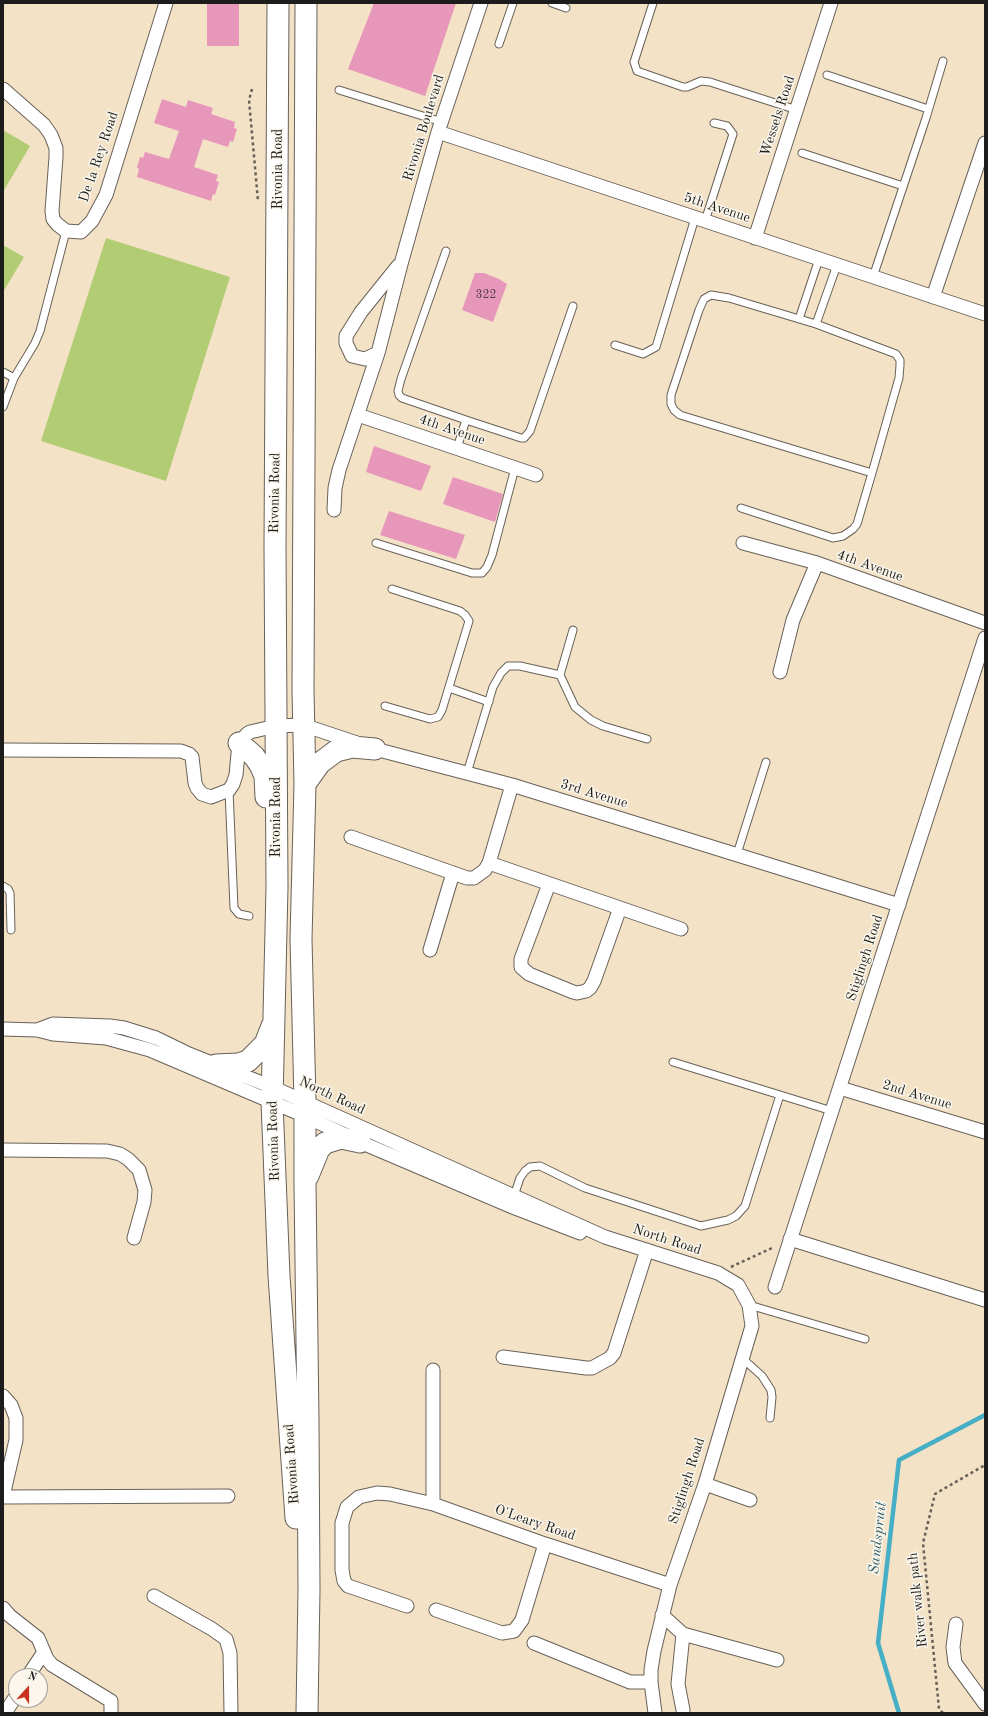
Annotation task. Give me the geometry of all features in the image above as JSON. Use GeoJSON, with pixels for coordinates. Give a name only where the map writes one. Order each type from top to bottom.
{"type":"FeatureCollection","features":[{"type":"Feature","properties":{"kind":"main road","name":"Rivonia Road"},"geometry":{"type":"LineString","coordinates":[[278,3],[275,547],[277,887],[272,1095],[279,1276],[300,1590],[307,1629]]}},
{"type":"Feature","properties":{"kind":"main road","name":"Rivonia Road"},"geometry":{"type":"LineString","coordinates":[[306,3],[303,725],[305,784],[302,939],[308,1421],[306,1713]]}},
{"type":"Feature","properties":{"kind":"main road"},"geometry":{"type":"LineString","coordinates":[[239,743],[258,761],[265,776],[265,847],[267,864],[277,887]]}},
{"type":"Feature","properties":{"kind":"main road"},"geometry":{"type":"LineString","coordinates":[[305,784],[320,763],[336,751],[352,747],[375,749]]}},
{"type":"Feature","properties":{"kind":"main road"},"geometry":{"type":"LineString","coordinates":[[216,1065],[238,1064],[248,1061],[265,1044],[273,1023]]}},
{"type":"Feature","properties":{"kind":"main road"},"geometry":{"type":"LineString","coordinates":[[305,1184],[319,1149],[325,1143],[341,1138],[360,1142]]}},
{"type":"Feature","properties":{"kind":"street","name":"De la Rey Road"},"geometry":{"type":"LineString","coordinates":[[66,231],[80,232],[88,226],[106,195],[166,3]]}},
{"type":"Feature","properties":{"kind":"street","name":"Rivonia Boulevard"},"geometry":{"type":"LineString","coordinates":[[334,510],[339,470],[378,353],[401,264],[440,127],[482,3]]}},
{"type":"Feature","properties":{"kind":"street","name":"Wessels Road"},"geometry":{"type":"LineString","coordinates":[[755,238],[831,3]]}},
{"type":"Feature","properties":{"kind":"street"},"geometry":{"type":"LineString","coordinates":[[3,89],[44,125],[51,135],[56,148],[52,212],[53,219],[66,231]]}},
{"type":"Feature","properties":{"kind":"street","name":"5th Avenue"},"geometry":{"type":"LineString","coordinates":[[440,127],[700,220],[985,314]]}},
{"type":"Feature","properties":{"kind":"street"},"geometry":{"type":"LineString","coordinates":[[933,297],[985,143]]}},
{"type":"Feature","properties":{"kind":"street","name":"Rivonia Boulevard"},"geometry":{"type":"LineString","coordinates":[[378,353],[365,358],[352,356],[346,343],[346,336],[361,312],[401,264]]}},
{"type":"Feature","properties":{"kind":"street","name":"4th Avenue"},"geometry":{"type":"LineString","coordinates":[[358,415],[536,475]]}},
{"type":"Feature","properties":{"kind":"street","name":"4th Avenue"},"geometry":{"type":"LineString","coordinates":[[744,543],[817,563],[985,623]]}},
{"type":"Feature","properties":{"kind":"street"},"geometry":{"type":"LineString","coordinates":[[780,672],[793,620],[817,563]]}},
{"type":"Feature","properties":{"kind":"street","name":"Stiglingh Road"},"geometry":{"type":"LineString","coordinates":[[775,1287],[899,905],[980,674],[985,638]]}},
{"type":"Feature","properties":{"kind":"street","name":"3rd Avenue"},"geometry":{"type":"LineString","coordinates":[[239,743],[250,732],[276,726],[303,725],[375,749],[512,786],[899,905]]}},
{"type":"Feature","properties":{"kind":"street"},"geometry":{"type":"LineString","coordinates":[[3,750],[181,750],[192,757],[195,783],[202,794],[216,797],[229,790],[236,775],[239,743]]}},
{"type":"Feature","properties":{"kind":"street"},"geometry":{"type":"LineString","coordinates":[[351,837],[467,878],[474,878],[485,870],[489,863],[512,786]]}},
{"type":"Feature","properties":{"kind":"street"},"geometry":{"type":"LineString","coordinates":[[489,863],[681,929]]}},
{"type":"Feature","properties":{"kind":"street"},"geometry":{"type":"LineString","coordinates":[[430,950],[453,873]]}},
{"type":"Feature","properties":{"kind":"street"},"geometry":{"type":"LineString","coordinates":[[548,884],[521,959],[521,967],[529,974],[572,992],[577,993],[586,991],[590,988],[594,981],[620,908]]}},
{"type":"Feature","properties":{"kind":"street","name":"North Road"},"geometry":{"type":"LineString","coordinates":[[37,1030],[50,1025],[67,1024],[124,1028],[156,1038],[216,1065],[272,1095]]}},
{"type":"Feature","properties":{"kind":"street","name":"North Road"},"geometry":{"type":"LineString","coordinates":[[3,1029],[37,1030],[54,1034],[106,1038],[150,1050],[305,1108],[514,1196],[605,1237],[718,1273]]}},
{"type":"Feature","properties":{"kind":"street","name":"2nd Avenue"},"geometry":{"type":"LineString","coordinates":[[840,1088],[985,1132]]}},
{"type":"Feature","properties":{"kind":"street","name":"North Road"},"geometry":{"type":"LineString","coordinates":[[305,1108],[360,1142],[577,1232],[605,1237]]}},
{"type":"Feature","properties":{"kind":"street"},"geometry":{"type":"LineString","coordinates":[[3,1150],[107,1151],[120,1154],[128,1159],[139,1170],[145,1190],[144,1202],[134,1238]]}},
{"type":"Feature","properties":{"kind":"street"},"geometry":{"type":"LineString","coordinates":[[790,1239],[985,1300]]}},
{"type":"Feature","properties":{"kind":"street"},"geometry":{"type":"LineString","coordinates":[[503,1358],[592,1368],[610,1358],[614,1353],[647,1250]]}},
{"type":"Feature","properties":{"kind":"street","name":"Stiglingh Road"},"geometry":{"type":"LineString","coordinates":[[656,1713],[651,1682],[654,1651],[662,1615],[670,1585],[705,1484],[752,1326],[749,1304],[738,1285],[718,1273]]}},
{"type":"Feature","properties":{"kind":"street"},"geometry":{"type":"LineString","coordinates":[[433,1370],[433,1504]]}},
{"type":"Feature","properties":{"kind":"street"},"geometry":{"type":"LineString","coordinates":[[3,1396],[11,1405],[16,1418],[16,1440],[3,1496],[228,1496]]}},
{"type":"Feature","properties":{"kind":"street"},"geometry":{"type":"LineString","coordinates":[[705,1484],[750,1500]]}},
{"type":"Feature","properties":{"kind":"street","name":"O'Leary Road"},"geometry":{"type":"LineString","coordinates":[[407,1606],[348,1586],[344,1581],[342,1570],[341,1529],[347,1507],[359,1497],[377,1493],[390,1494],[433,1504],[545,1544],[670,1585]]}},
{"type":"Feature","properties":{"kind":"street"},"geometry":{"type":"LineString","coordinates":[[436,1610],[502,1633],[514,1631],[522,1620],[545,1544]]}},
{"type":"Feature","properties":{"kind":"street"},"geometry":{"type":"LineString","coordinates":[[154,1596],[212,1629],[226,1639],[230,1653],[231,1713]]}},
{"type":"Feature","properties":{"kind":"street"},"geometry":{"type":"LineString","coordinates":[[3,1608],[10,1616],[38,1638],[52,1665],[108,1698],[111,1701],[111,1713]]}},
{"type":"Feature","properties":{"kind":"street"},"geometry":{"type":"LineString","coordinates":[[662,1615],[683,1634],[777,1660]]}},
{"type":"Feature","properties":{"kind":"street"},"geometry":{"type":"LineString","coordinates":[[956,1624],[953,1646],[955,1663],[985,1704]]}},
{"type":"Feature","properties":{"kind":"street"},"geometry":{"type":"LineString","coordinates":[[683,1634],[678,1684],[683,1710]]}},
{"type":"Feature","properties":{"kind":"street"},"geometry":{"type":"LineString","coordinates":[[534,1643],[630,1682],[651,1682]]}},
{"type":"Feature","properties":{"kind":"street"},"geometry":{"type":"LineString","coordinates":[[33,1668],[44,1652]]}},
{"type":"Feature","properties":{"kind":"lane"},"geometry":{"type":"LineString","coordinates":[[498,44],[512,3]]}},
{"type":"Feature","properties":{"kind":"lane"},"geometry":{"type":"LineString","coordinates":[[552,3],[566,8]]}},
{"type":"Feature","properties":{"kind":"lane"},"geometry":{"type":"LineString","coordinates":[[653,3],[634,62],[637,71],[688,87],[701,81],[710,82],[796,110]]}},
{"type":"Feature","properties":{"kind":"lane"},"geometry":{"type":"LineString","coordinates":[[873,277],[943,61]]}},
{"type":"Feature","properties":{"kind":"lane"},"geometry":{"type":"LineString","coordinates":[[827,75],[928,109]]}},
{"type":"Feature","properties":{"kind":"lane"},"geometry":{"type":"LineString","coordinates":[[339,90],[440,127]]}},
{"type":"Feature","properties":{"kind":"lane"},"geometry":{"type":"LineString","coordinates":[[615,345],[643,354],[656,347],[700,220],[733,134],[727,126],[714,123]]}},
{"type":"Feature","properties":{"kind":"lane"},"geometry":{"type":"LineString","coordinates":[[802,153],[903,186]]}},
{"type":"Feature","properties":{"kind":"lane"},"geometry":{"type":"LineString","coordinates":[[3,407],[14,378],[35,343],[40,331],[66,231]]}},
{"type":"Feature","properties":{"kind":"lane"},"geometry":{"type":"LineString","coordinates":[[446,251],[398,392],[402,398],[521,438],[526,436],[530,431],[541,401],[573,306]]}},
{"type":"Feature","properties":{"kind":"lane"},"geometry":{"type":"LineString","coordinates":[[799,319],[819,259]]}},
{"type":"Feature","properties":{"kind":"lane"},"geometry":{"type":"LineString","coordinates":[[816,324],[837,265]]}},
{"type":"Feature","properties":{"kind":"lane"},"geometry":{"type":"LineString","coordinates":[[741,508],[832,538],[838,538],[847,534],[857,524],[872,474],[899,378],[900,360],[896,354],[816,324],[728,298],[711,295],[704,299],[699,310],[671,395],[671,404],[680,416],[872,474]]}},
{"type":"Feature","properties":{"kind":"lane"},"geometry":{"type":"LineString","coordinates":[[3,372],[14,378]]}},
{"type":"Feature","properties":{"kind":"lane"},"geometry":{"type":"LineString","coordinates":[[457,448],[466,420]]}},
{"type":"Feature","properties":{"kind":"lane"},"geometry":{"type":"LineString","coordinates":[[376,543],[472,573],[482,572],[487,567],[492,555],[515,468]]}},
{"type":"Feature","properties":{"kind":"lane"},"geometry":{"type":"LineString","coordinates":[[385,706],[430,719],[438,717],[442,710],[469,621],[460,611],[392,588]]}},
{"type":"Feature","properties":{"kind":"lane"},"geometry":{"type":"LineString","coordinates":[[573,630],[560,675],[575,707],[587,717],[603,726],[647,739]]}},
{"type":"Feature","properties":{"kind":"lane"},"geometry":{"type":"LineString","coordinates":[[467,773],[497,680],[508,666],[520,666],[560,675]]}},
{"type":"Feature","properties":{"kind":"lane"},"geometry":{"type":"LineString","coordinates":[[449,688],[489,702]]}},
{"type":"Feature","properties":{"kind":"lane"},"geometry":{"type":"LineString","coordinates":[[737,854],[766,762]]}},
{"type":"Feature","properties":{"kind":"lane"},"geometry":{"type":"LineString","coordinates":[[229,790],[234,905],[239,914],[249,916]]}},
{"type":"Feature","properties":{"kind":"lane"},"geometry":{"type":"LineString","coordinates":[[3,886],[8,889],[10,893],[11,930]]}},
{"type":"Feature","properties":{"kind":"lane"},"geometry":{"type":"LineString","coordinates":[[673,1062],[832,1111]]}},
{"type":"Feature","properties":{"kind":"lane"},"geometry":{"type":"LineString","coordinates":[[514,1196],[520,1178],[525,1171],[530,1166],[540,1166],[585,1188],[701,1226],[728,1220],[736,1216],[745,1206],[780,1095]]}},
{"type":"Feature","properties":{"kind":"lane"},"geometry":{"type":"LineString","coordinates":[[749,1304],[865,1339]]}},
{"type":"Feature","properties":{"kind":"lane"},"geometry":{"type":"LineString","coordinates":[[742,1358],[762,1376],[771,1390],[772,1397],[770,1418]]}},
{"type":"Feature","properties":{"kind":"path"},"geometry":{"type":"LineString","coordinates":[[718,1273],[790,1239]]}},
{"type":"Feature","properties":{"kind":"path","name":"River walk path"},"geometry":{"type":"LineString","coordinates":[[943,1713],[939,1709],[922,1544],[935,1494],[985,1465]]}},
{"type":"Feature","properties":{"kind":"green space"},"geometry":{"type":"Polygon","coordinates":[[[3,130],[30,146],[3,192],[3,130]]]}},
{"type":"Feature","properties":{"kind":"green space"},"geometry":{"type":"Polygon","coordinates":[[[106,238],[230,277],[166,481],[41,441],[106,238]]]}},
{"type":"Feature","properties":{"kind":"green space"},"geometry":{"type":"Polygon","coordinates":[[[3,245],[24,257],[3,292],[3,245]]]}},
{"type":"Feature","properties":{"kind":"building"},"geometry":{"type":"Polygon","coordinates":[[[207,3],[239,3],[239,46],[207,46],[207,3]]]}},
{"type":"Feature","properties":{"kind":"building"},"geometry":{"type":"Polygon","coordinates":[[[374,3],[456,3],[425,96],[348,69],[374,3]]]}},
{"type":"Feature","properties":{"kind":"building"},"geometry":{"type":"Polygon","coordinates":[[[162,99],[186,107],[188,100],[213,108],[211,114],[235,122],[234,128],[237,129],[233,142],[230,141],[228,147],[203,139],[194,167],[218,175],[216,181],[219,182],[215,195],[213,194],[211,201],[137,177],[139,169],[137,168],[140,157],[143,158],[145,152],[169,159],[179,131],[154,123],[162,99]]]}},
{"type":"Feature","properties":{"kind":"building"},"geometry":{"type":"Polygon","coordinates":[[[475,273],[484,273],[507,284],[493,322],[462,310],[475,273]]]}},
{"type":"Feature","properties":{"kind":"building"},"geometry":{"type":"Polygon","coordinates":[[[374,446],[431,466],[421,491],[366,472],[374,446]]]}},
{"type":"Feature","properties":{"kind":"building"},"geometry":{"type":"Polygon","coordinates":[[[453,477],[503,494],[495,522],[443,504],[453,477]]]}},
{"type":"Feature","properties":{"kind":"building"},"geometry":{"type":"Polygon","coordinates":[[[389,511],[465,535],[456,559],[380,535],[389,511]]]}},
{"type":"Feature","properties":{"kind":"waterway","name":"Sandspruit"},"geometry":{"type":"LineString","coordinates":[[899,1713],[878,1643],[899,1460],[985,1415]]}}]}
